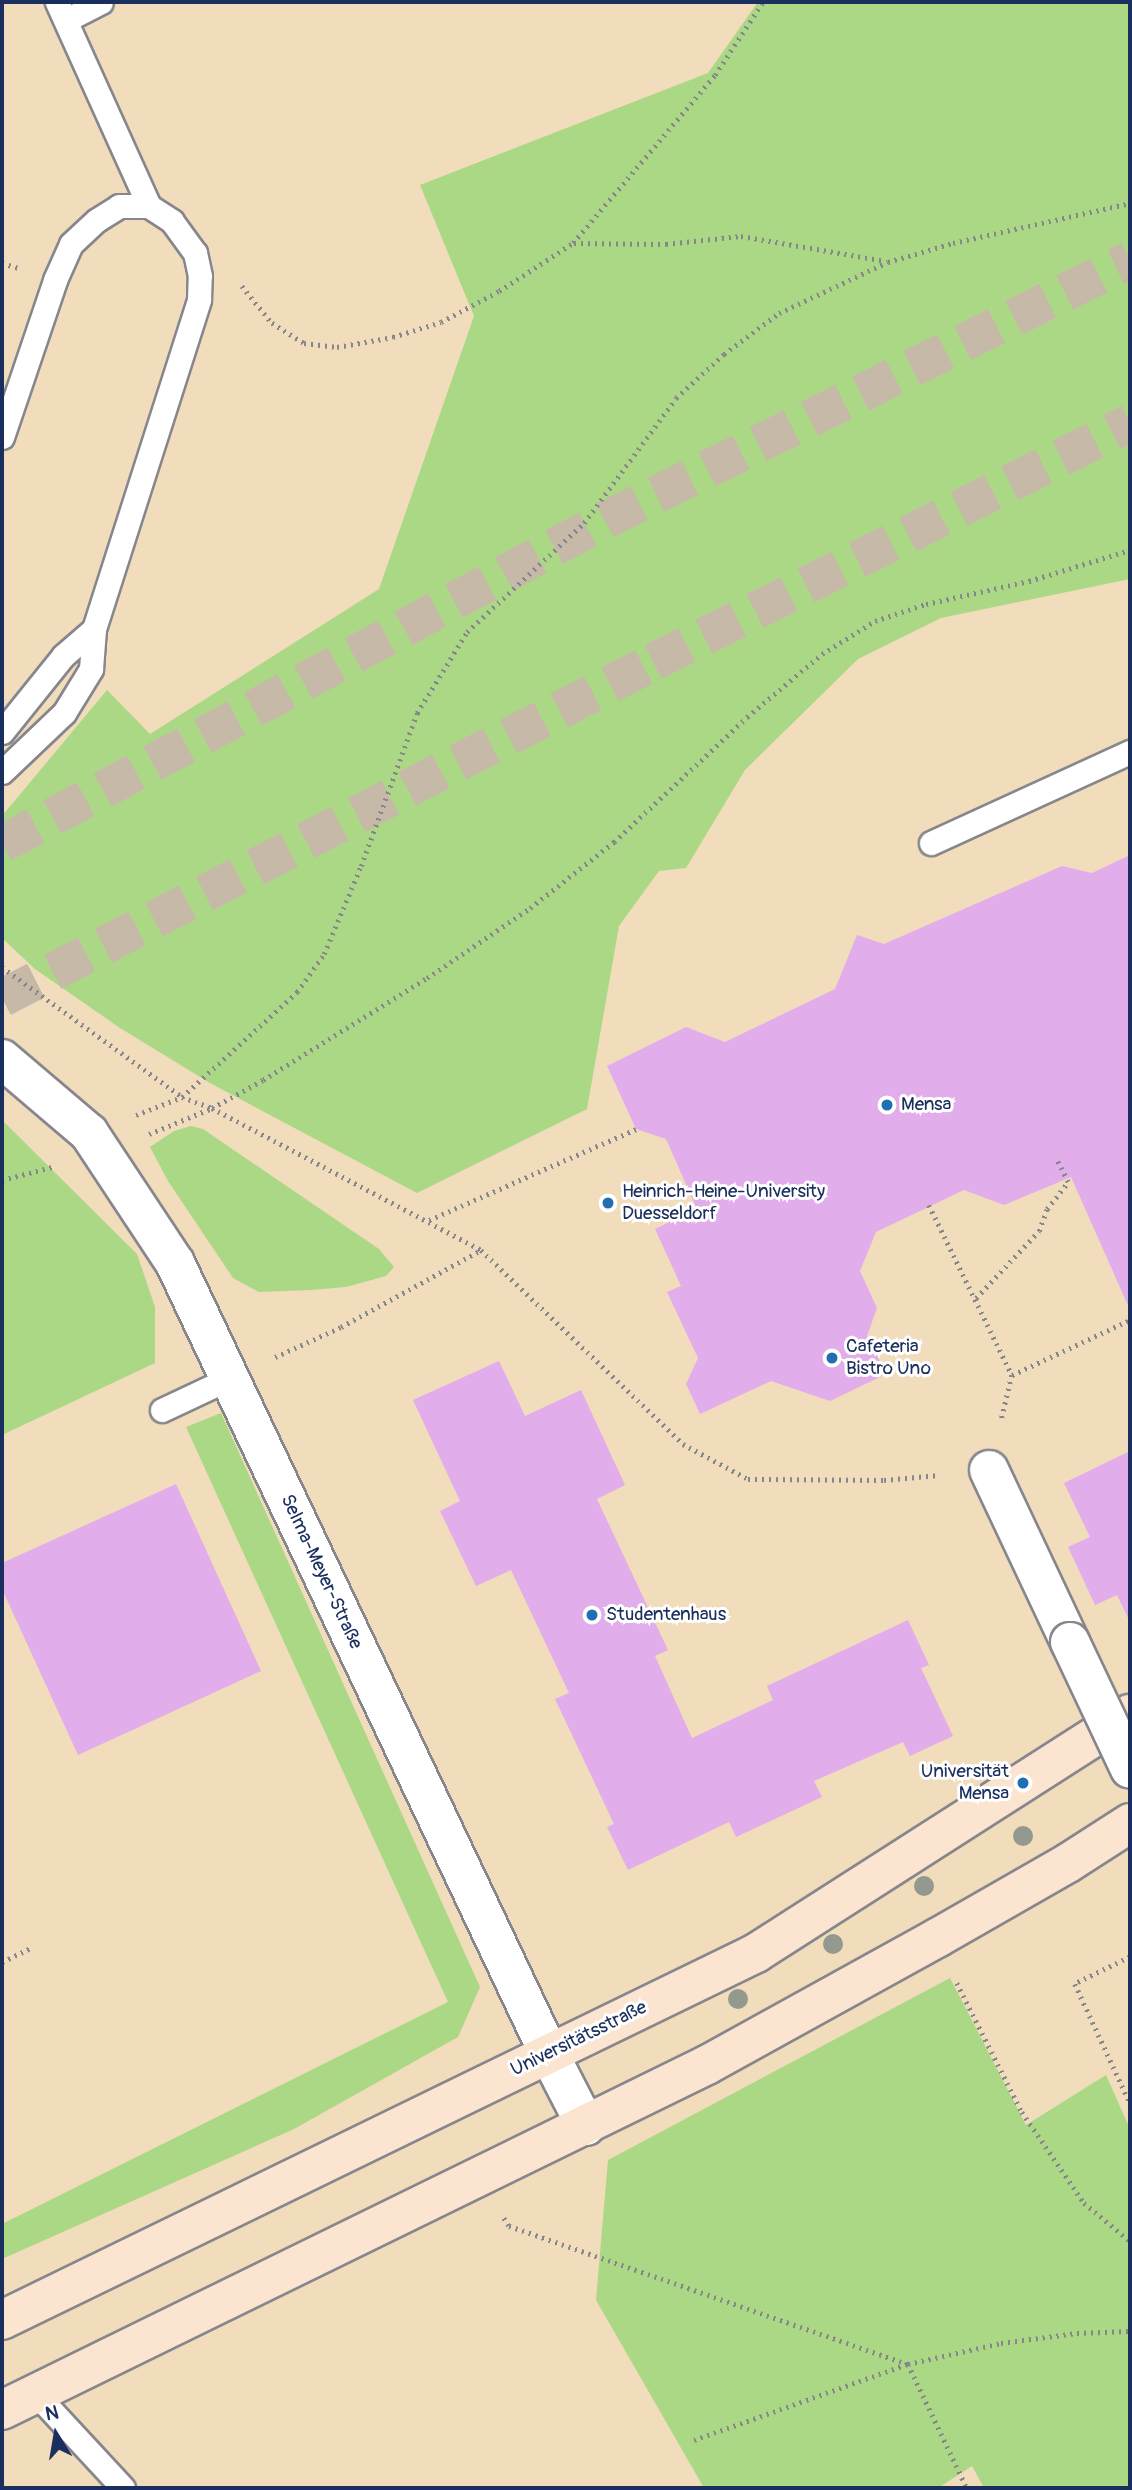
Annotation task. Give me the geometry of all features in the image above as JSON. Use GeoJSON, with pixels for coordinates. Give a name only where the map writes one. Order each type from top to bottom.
{"type":"FeatureCollection","features":[{"type":"Feature","properties":{"kind":"street","name":"Selma-Meyer-Straße"},"geometry":{"type":"LineString","coordinates":[[2,1059],[97,1143],[175,1263],[549,2054],[586,2126]]}},
{"type":"Feature","properties":{"kind":"street"},"geometry":{"type":"LineString","coordinates":[[989,1470],[1130,1769]]}},
{"type":"Feature","properties":{"kind":"street","name":"Universitätsstraße"},"geometry":{"type":"LineString","coordinates":[[2,2320],[756,1952],[1130,1714]]}},
{"type":"Feature","properties":{"kind":"street"},"geometry":{"type":"LineString","coordinates":[[2,2410],[477,2175],[586,2126],[707,2065],[937,1938],[1068,1863],[1130,1823]]}},
{"type":"Feature","properties":{"kind":"lane"},"geometry":{"type":"LineString","coordinates":[[2,772],[64,713],[91,669],[94,629],[199,299],[200,276],[195,253],[172,221],[149,206],[61,11],[100,2]]}},
{"type":"Feature","properties":{"kind":"lane"},"geometry":{"type":"LineString","coordinates":[[2,437],[55,280],[71,244],[97,220],[119,206],[149,206]]}},
{"type":"Feature","properties":{"kind":"lane"},"geometry":{"type":"LineString","coordinates":[[2,732],[63,656],[94,629]]}},
{"type":"Feature","properties":{"kind":"lane"},"geometry":{"type":"LineString","coordinates":[[932,843],[1130,752]]}},
{"type":"Feature","properties":{"kind":"lane"},"geometry":{"type":"LineString","coordinates":[[162,1410],[230,1378]]}},
{"type":"Feature","properties":{"kind":"lane"},"geometry":{"type":"LineString","coordinates":[[37,2394],[123,2488]]}},
{"type":"Feature","properties":{"kind":"path"},"geometry":{"type":"LineString","coordinates":[[195,253],[224,263],[271,323],[304,343],[337,348],[393,337],[441,323],[499,291],[573,243],[715,75],[763,2]]}},
{"type":"Feature","properties":{"kind":"path"},"geometry":{"type":"LineString","coordinates":[[97,1143],[182,1097],[297,992],[324,954],[361,866],[417,713],[467,632],[584,523],[676,398],[724,354],[779,313],[888,262],[953,243],[1130,203]]}},
{"type":"Feature","properties":{"kind":"path"},"geometry":{"type":"LineString","coordinates":[[573,243],[666,244],[741,236],[888,262]]}},
{"type":"Feature","properties":{"kind":"path"},"geometry":{"type":"LineString","coordinates":[[97,1143],[212,1108],[426,978],[530,908],[614,842],[747,717],[822,654],[864,628],[926,604],[1029,581],[1130,550]]}},
{"type":"Feature","properties":{"kind":"path"},"geometry":{"type":"LineString","coordinates":[[2,967],[182,1097],[212,1108],[481,1250],[683,1444],[748,1479],[884,1480],[989,1470],[1012,1375],[929,1205]]}},
{"type":"Feature","properties":{"kind":"path"},"geometry":{"type":"LineString","coordinates":[[428,1220],[636,1129]]}},
{"type":"Feature","properties":{"kind":"path"},"geometry":{"type":"LineString","coordinates":[[976,1298],[1039,1231],[1047,1209],[1068,1182],[1056,1158]]}},
{"type":"Feature","properties":{"kind":"path"},"geometry":{"type":"LineString","coordinates":[[230,1378],[341,1327],[481,1250]]}},
{"type":"Feature","properties":{"kind":"path"},"geometry":{"type":"LineString","coordinates":[[1012,1375],[1130,1320]]}},
{"type":"Feature","properties":{"kind":"path"},"geometry":{"type":"LineString","coordinates":[[937,1938],[1022,2112],[1084,2203],[1130,2241]]}},
{"type":"Feature","properties":{"kind":"path"},"geometry":{"type":"LineString","coordinates":[[2,1962],[31,1948]]}},
{"type":"Feature","properties":{"kind":"path"},"geometry":{"type":"LineString","coordinates":[[1130,1957],[1075,1984],[1130,2103]]}},
{"type":"Feature","properties":{"kind":"path"},"geometry":{"type":"LineString","coordinates":[[477,2175],[509,2226],[908,2364],[967,2488]]}},
{"type":"Feature","properties":{"kind":"path"},"geometry":{"type":"LineString","coordinates":[[694,2440],[908,2364],[1001,2343],[1077,2333],[1130,2332]]}},
{"type":"Feature","properties":{"kind":"green space"},"geometry":{"type":"Polygon","coordinates":[[[758,2],[1130,2],[1130,579],[941,618],[858,659],[745,770],[686,868],[659,871],[619,926],[587,1109],[417,1193],[210,1083],[120,1028],[35,969],[2,938],[2,816],[107,690],[150,734],[379,589],[474,316],[420,185],[708,73],[758,2]]]}},
{"type":"Feature","properties":{"kind":"green space"},"geometry":{"type":"Polygon","coordinates":[[[2,1120],[137,1254],[155,1307],[155,1363],[2,1435],[2,1120]]]}},
{"type":"Feature","properties":{"kind":"green space"},"geometry":{"type":"Polygon","coordinates":[[[191,1126],[203,1129],[379,1249],[394,1267],[386,1276],[346,1287],[311,1290],[259,1292],[233,1278],[168,1181],[150,1147],[174,1131],[191,1126]]]}},
{"type":"Feature","properties":{"kind":"green space"},"geometry":{"type":"Polygon","coordinates":[[[221,1413],[480,1987],[458,2037],[294,2129],[2,2259],[2,2224],[448,2002],[186,1427],[221,1413]]]}},
{"type":"Feature","properties":{"kind":"green space"},"geometry":{"type":"Polygon","coordinates":[[[950,1978],[1026,2125],[1106,2075],[1130,2129],[1130,2488],[984,2488],[972,2466],[938,2488],[704,2488],[596,2300],[608,2160],[950,1978]]]}},
{"type":"Feature","properties":{"kind":"building"},"geometry":{"type":"Polygon","coordinates":[[[1130,855],[1130,1310],[1071,1177],[1004,1205],[964,1190],[876,1232],[860,1271],[877,1308],[867,1336],[886,1374],[830,1401],[771,1381],[700,1414],[686,1384],[698,1358],[667,1292],[681,1286],[655,1229],[697,1209],[666,1139],[636,1129],[607,1066],[686,1027],[725,1042],[835,989],[857,935],[884,944],[1062,866],[1092,873],[1130,855]]]}},
{"type":"Feature","properties":{"kind":"building","name":"Studentenhaus"},"geometry":{"type":"Polygon","coordinates":[[[499,1361],[525,1416],[581,1390],[625,1485],[597,1499],[668,1650],[655,1656],[692,1738],[773,1700],[767,1686],[908,1620],[929,1665],[921,1668],[953,1736],[910,1756],[903,1742],[814,1781],[822,1797],[736,1837],[729,1822],[628,1870],[607,1827],[614,1824],[555,1699],[569,1693],[511,1570],[476,1586],[440,1511],[460,1501],[413,1400],[499,1361]]]}},
{"type":"Feature","properties":{"kind":"building"},"geometry":{"type":"Polygon","coordinates":[[[1130,1451],[1130,1622],[1117,1595],[1095,1605],[1068,1547],[1090,1537],[1064,1483],[1130,1451]]]}},
{"type":"Feature","properties":{"kind":"building"},"geometry":{"type":"Polygon","coordinates":[[[176,1484],[261,1671],[78,1755],[2,1589],[2,1563],[176,1484]]]}},
{"type":"Feature","properties":{"kind":"tunnel"},"geometry":{"type":"LineString","coordinates":[[2,844],[605,520],[1130,260]]}},
{"type":"Feature","properties":{"kind":"tunnel"},"geometry":{"type":"LineString","coordinates":[[2,998],[653,662],[1130,423]]}},
{"type":"Feature","properties":{"kind":"place","name":"Mensa"},"geometry":{"type":"Point","coordinates":[887,1105]}},
{"type":"Feature","properties":{"kind":"place","name":"Heinrich-Heine-University Duesseldorf"},"geometry":{"type":"Point","coordinates":[608,1203]}},
{"type":"Feature","properties":{"kind":"place","name":"Cafeteria Bistro Uno"},"geometry":{"type":"Point","coordinates":[832,1358]}},
{"type":"Feature","properties":{"kind":"place","name":"Studentenhaus"},"geometry":{"type":"Point","coordinates":[592,1615]}},
{"type":"Feature","properties":{"kind":"place","name":"Universität Mensa"},"geometry":{"type":"Point","coordinates":[1023,1783]}}]}
